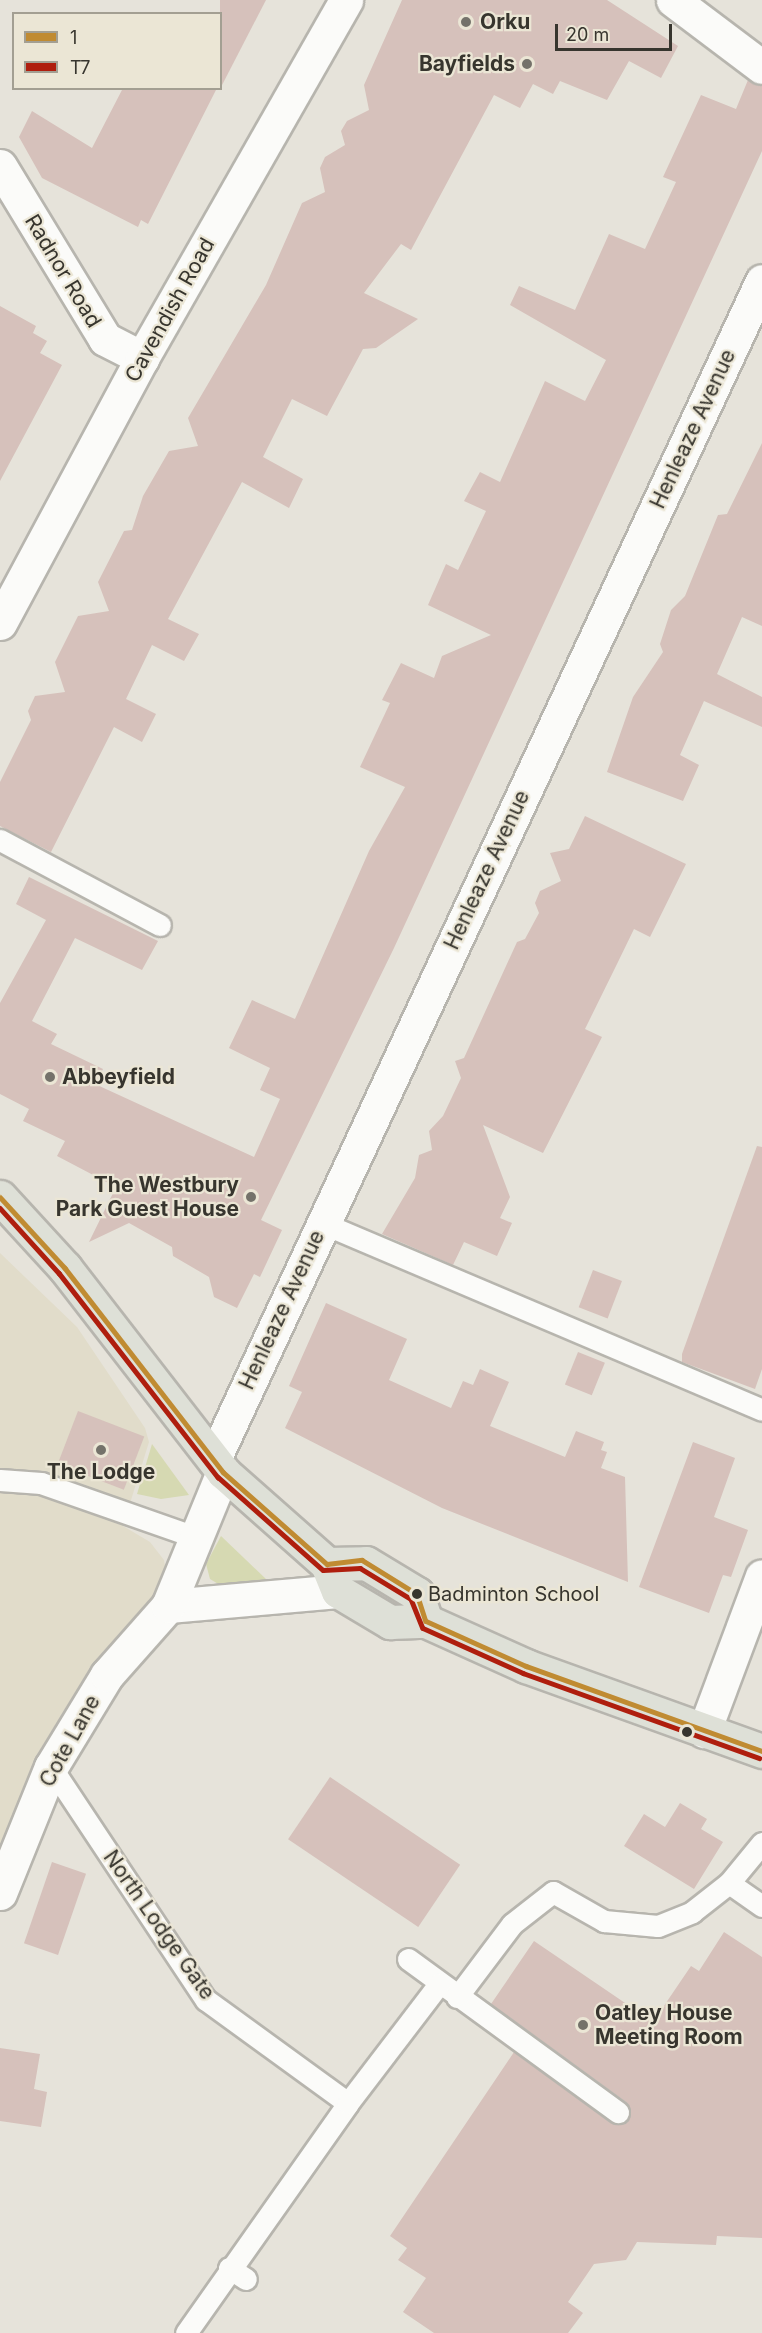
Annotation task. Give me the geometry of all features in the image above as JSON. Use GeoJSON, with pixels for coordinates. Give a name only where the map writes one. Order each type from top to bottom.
{"type":"FeatureCollection","features":[{"type":"Feature","properties":{"kind":"main road"},"geometry":{"type":"LineString","coordinates":[[0,1197],[65,1268],[218,1465],[332,1578],[366,1563],[417,1594],[426,1621],[526,1666],[762,1751]]}},
{"type":"Feature","properties":{"kind":"street","name":"Cavendish Road"},"geometry":{"type":"LineString","coordinates":[[0,623],[142,358],[346,0]]}},
{"type":"Feature","properties":{"kind":"street"},"geometry":{"type":"LineString","coordinates":[[673,0],[762,67]]}},
{"type":"Feature","properties":{"kind":"street","name":"Radnor Road"},"geometry":{"type":"LineString","coordinates":[[0,166],[105,339],[142,358]]}},
{"type":"Feature","properties":{"kind":"street","name":"Henleaze Avenue"},"geometry":{"type":"LineString","coordinates":[[218,1465],[317,1260],[322,1223],[762,281]]}},
{"type":"Feature","properties":{"kind":"street","name":"Cote Lane"},"geometry":{"type":"LineString","coordinates":[[0,1893],[51,1767],[107,1676],[168,1606],[195,1537],[218,1465]]}},
{"type":"Feature","properties":{"kind":"street"},"geometry":{"type":"LineString","coordinates":[[704,1731],[762,1576]]}},
{"type":"Feature","properties":{"kind":"street"},"geometry":{"type":"LineString","coordinates":[[168,1606],[332,1578]]}},
{"type":"Feature","properties":{"kind":"lane"},"geometry":{"type":"LineString","coordinates":[[0,840],[160,925]]}},
{"type":"Feature","properties":{"kind":"lane"},"geometry":{"type":"LineString","coordinates":[[322,1223],[762,1410]]}},
{"type":"Feature","properties":{"kind":"lane"},"geometry":{"type":"LineString","coordinates":[[0,1480],[41,1483],[195,1537]]}},
{"type":"Feature","properties":{"kind":"lane","name":"North Lodge Gate"},"geometry":{"type":"LineString","coordinates":[[51,1767],[206,2000],[301,2079],[348,2103]]}},
{"type":"Feature","properties":{"kind":"lane"},"geometry":{"type":"LineString","coordinates":[[457,1997],[512,1924],[553,1892],[604,1921],[658,1926],[692,1912],[729,1883],[762,1843]]}},
{"type":"Feature","properties":{"kind":"lane"},"geometry":{"type":"LineString","coordinates":[[729,1883],[762,1906]]}},
{"type":"Feature","properties":{"kind":"lane"},"geometry":{"type":"LineString","coordinates":[[408,1959],[457,1997],[618,2112]]}},
{"type":"Feature","properties":{"kind":"lane"},"geometry":{"type":"LineString","coordinates":[[186,2333],[238,2274],[348,2103],[440,1984]]}},
{"type":"Feature","properties":{"kind":"shaded area"},"geometry":{"type":"Polygon","coordinates":[[[0,1253],[77,1327],[145,1428],[149,1442],[123,1526],[150,1542],[164,1560],[167,1578],[93,1671],[0,1856],[0,1253]]]}},
{"type":"Feature","properties":{"kind":"green space"},"geometry":{"type":"Polygon","coordinates":[[[152,1444],[189,1495],[161,1499],[137,1494],[152,1444]]]}},
{"type":"Feature","properties":{"kind":"green space"},"geometry":{"type":"Polygon","coordinates":[[[221,1536],[267,1580],[220,1585],[210,1579],[206,1564],[221,1536]]]}},
{"type":"Feature","properties":{"kind":"building"},"geometry":{"type":"Polygon","coordinates":[[[220,0],[266,0],[222,85],[222,12],[220,12],[220,0]]]}},
{"type":"Feature","properties":{"kind":"building"},"geometry":{"type":"Polygon","coordinates":[[[402,0],[607,0],[678,46],[661,78],[629,61],[607,100],[560,81],[553,94],[533,84],[520,108],[494,95],[411,250],[401,244],[364,293],[418,319],[376,348],[363,349],[327,416],[292,399],[263,457],[303,479],[289,508],[242,482],[168,619],[199,634],[184,661],[152,645],[126,699],[156,714],[142,742],[114,727],[51,852],[0,826],[0,782],[31,720],[28,711],[35,696],[65,692],[55,662],[78,616],[109,611],[98,582],[124,531],[132,530],[143,496],[169,451],[198,446],[188,418],[266,285],[302,203],[325,192],[320,168],[325,157],[345,145],[341,131],[347,121],[369,110],[364,85],[402,0]]]}},
{"type":"Feature","properties":{"kind":"building"},"geometry":{"type":"Polygon","coordinates":[[[748,80],[762,85],[762,151],[394,948],[261,1220],[282,1230],[260,1277],[254,1274],[237,1308],[214,1297],[209,1277],[173,1256],[172,1247],[129,1223],[89,1242],[116,1187],[57,1156],[65,1141],[23,1121],[29,1109],[0,1094],[0,1003],[46,920],[16,904],[29,877],[158,941],[142,970],[75,938],[32,1021],[57,1034],[51,1044],[103,1069],[95,1084],[254,1157],[280,1099],[260,1090],[270,1068],[229,1048],[252,1000],[295,1019],[369,851],[405,787],[360,767],[390,703],[382,700],[401,663],[434,678],[442,656],[491,635],[428,605],[446,564],[458,570],[486,511],[464,501],[480,472],[500,482],[545,381],[585,401],[606,360],[510,305],[519,286],[575,310],[609,234],[645,249],[676,182],[663,177],[701,95],[736,109],[748,80]]]}},
{"type":"Feature","properties":{"kind":"building"},"geometry":{"type":"Polygon","coordinates":[[[122,90],[216,90],[148,224],[141,220],[138,227],[42,178],[19,137],[32,111],[92,148],[122,90]]]}},
{"type":"Feature","properties":{"kind":"building"},"geometry":{"type":"Polygon","coordinates":[[[0,306],[36,326],[33,333],[47,341],[40,353],[62,365],[0,481],[0,306]]]}},
{"type":"Feature","properties":{"kind":"building"},"geometry":{"type":"Polygon","coordinates":[[[762,443],[762,626],[742,617],[717,674],[762,697],[762,727],[704,701],[680,755],[699,765],[683,801],[607,772],[633,697],[663,652],[660,644],[671,610],[685,596],[718,515],[727,514],[762,443]]]}},
{"type":"Feature","properties":{"kind":"building"},"geometry":{"type":"Polygon","coordinates":[[[585,816],[686,864],[650,937],[634,929],[585,1029],[602,1037],[543,1153],[483,1125],[510,1197],[500,1218],[512,1223],[497,1256],[464,1242],[453,1265],[382,1234],[415,1178],[419,1155],[432,1150],[429,1131],[443,1116],[461,1078],[455,1061],[464,1058],[517,942],[525,939],[539,913],[535,903],[540,891],[561,881],[550,853],[569,849],[585,816]]]}},
{"type":"Feature","properties":{"kind":"building"},"geometry":{"type":"Polygon","coordinates":[[[757,1146],[762,1147],[762,1369],[755,1389],[682,1362],[682,1354],[757,1146]]]}},
{"type":"Feature","properties":{"kind":"building"},"geometry":{"type":"Polygon","coordinates":[[[593,1270],[622,1281],[608,1318],[579,1307],[593,1270]]]}},
{"type":"Feature","properties":{"kind":"building"},"geometry":{"type":"Polygon","coordinates":[[[326,1303],[407,1339],[389,1380],[451,1408],[463,1381],[473,1385],[480,1369],[509,1382],[490,1426],[565,1457],[576,1431],[604,1442],[601,1450],[607,1452],[601,1468],[625,1477],[628,1582],[442,1508],[285,1428],[302,1392],[289,1386],[326,1303]]]}},
{"type":"Feature","properties":{"kind":"building"},"geometry":{"type":"Polygon","coordinates":[[[578,1352],[605,1363],[592,1395],[565,1384],[578,1352]]]}},
{"type":"Feature","properties":{"kind":"building","name":"The Lodge"},"geometry":{"type":"Polygon","coordinates":[[[78,1411],[144,1436],[124,1490],[58,1464],[78,1411]]]}},
{"type":"Feature","properties":{"kind":"building"},"geometry":{"type":"Polygon","coordinates":[[[693,1442],[735,1458],[714,1517],[748,1530],[731,1577],[723,1575],[709,1613],[639,1587],[693,1442]]]}},
{"type":"Feature","properties":{"kind":"building"},"geometry":{"type":"Polygon","coordinates":[[[330,1777],[460,1865],[418,1927],[288,1839],[330,1777]]]}},
{"type":"Feature","properties":{"kind":"building"},"geometry":{"type":"Polygon","coordinates":[[[680,1803],[707,1819],[701,1829],[723,1842],[694,1889],[624,1846],[644,1814],[665,1827],[680,1803]]]}},
{"type":"Feature","properties":{"kind":"building"},"geometry":{"type":"Polygon","coordinates":[[[52,1862],[86,1874],[58,1955],[24,1943],[52,1862]]]}},
{"type":"Feature","properties":{"kind":"building"},"geometry":{"type":"Polygon","coordinates":[[[724,1932],[762,1957],[762,2238],[717,2236],[716,2245],[637,2242],[626,2260],[594,2264],[568,2302],[583,2313],[568,2333],[434,2333],[403,2312],[426,2278],[398,2260],[407,2248],[390,2236],[514,2052],[611,2123],[624,2123],[631,2114],[626,2102],[491,2004],[534,1941],[653,2022],[691,1966],[699,1971],[724,1932]]]}},
{"type":"Feature","properties":{"kind":"building"},"geometry":{"type":"Polygon","coordinates":[[[0,2048],[40,2054],[34,2089],[47,2092],[41,2127],[0,2121],[0,2048]]]}},
{"type":"Feature","properties":{"kind":"transit line","name":"1"},"geometry":{"type":"LineString","coordinates":[[0,1197],[65,1268],[223,1472],[327,1564],[362,1560],[417,1594],[426,1621],[526,1666],[762,1751]]}},
{"type":"Feature","properties":{"kind":"transit line","name":"T7"},"geometry":{"type":"LineString","coordinates":[[0,1208],[59,1273],[218,1477],[323,1570],[360,1568],[411,1599],[423,1628],[523,1673],[759,1758]]}},
{"type":"Feature","properties":{"kind":"place","name":"Orku"},"geometry":{"type":"Point","coordinates":[466,22]}},
{"type":"Feature","properties":{"kind":"place","name":"Bayfields"},"geometry":{"type":"Point","coordinates":[527,64]}},
{"type":"Feature","properties":{"kind":"place","name":"Abbeyfield"},"geometry":{"type":"Point","coordinates":[50,1077]}},
{"type":"Feature","properties":{"kind":"place","name":"The Westbury Park Guest House"},"geometry":{"type":"Point","coordinates":[251,1197]}},
{"type":"Feature","properties":{"kind":"place","name":"The Lodge"},"geometry":{"type":"Point","coordinates":[101,1450]}},
{"type":"Feature","properties":{"kind":"place","name":"Badminton School"},"geometry":{"type":"Point","coordinates":[417,1594]}},
{"type":"Feature","properties":{"kind":"place","name":"Oatley House Meeting Room"},"geometry":{"type":"Point","coordinates":[583,2025]}}]}
